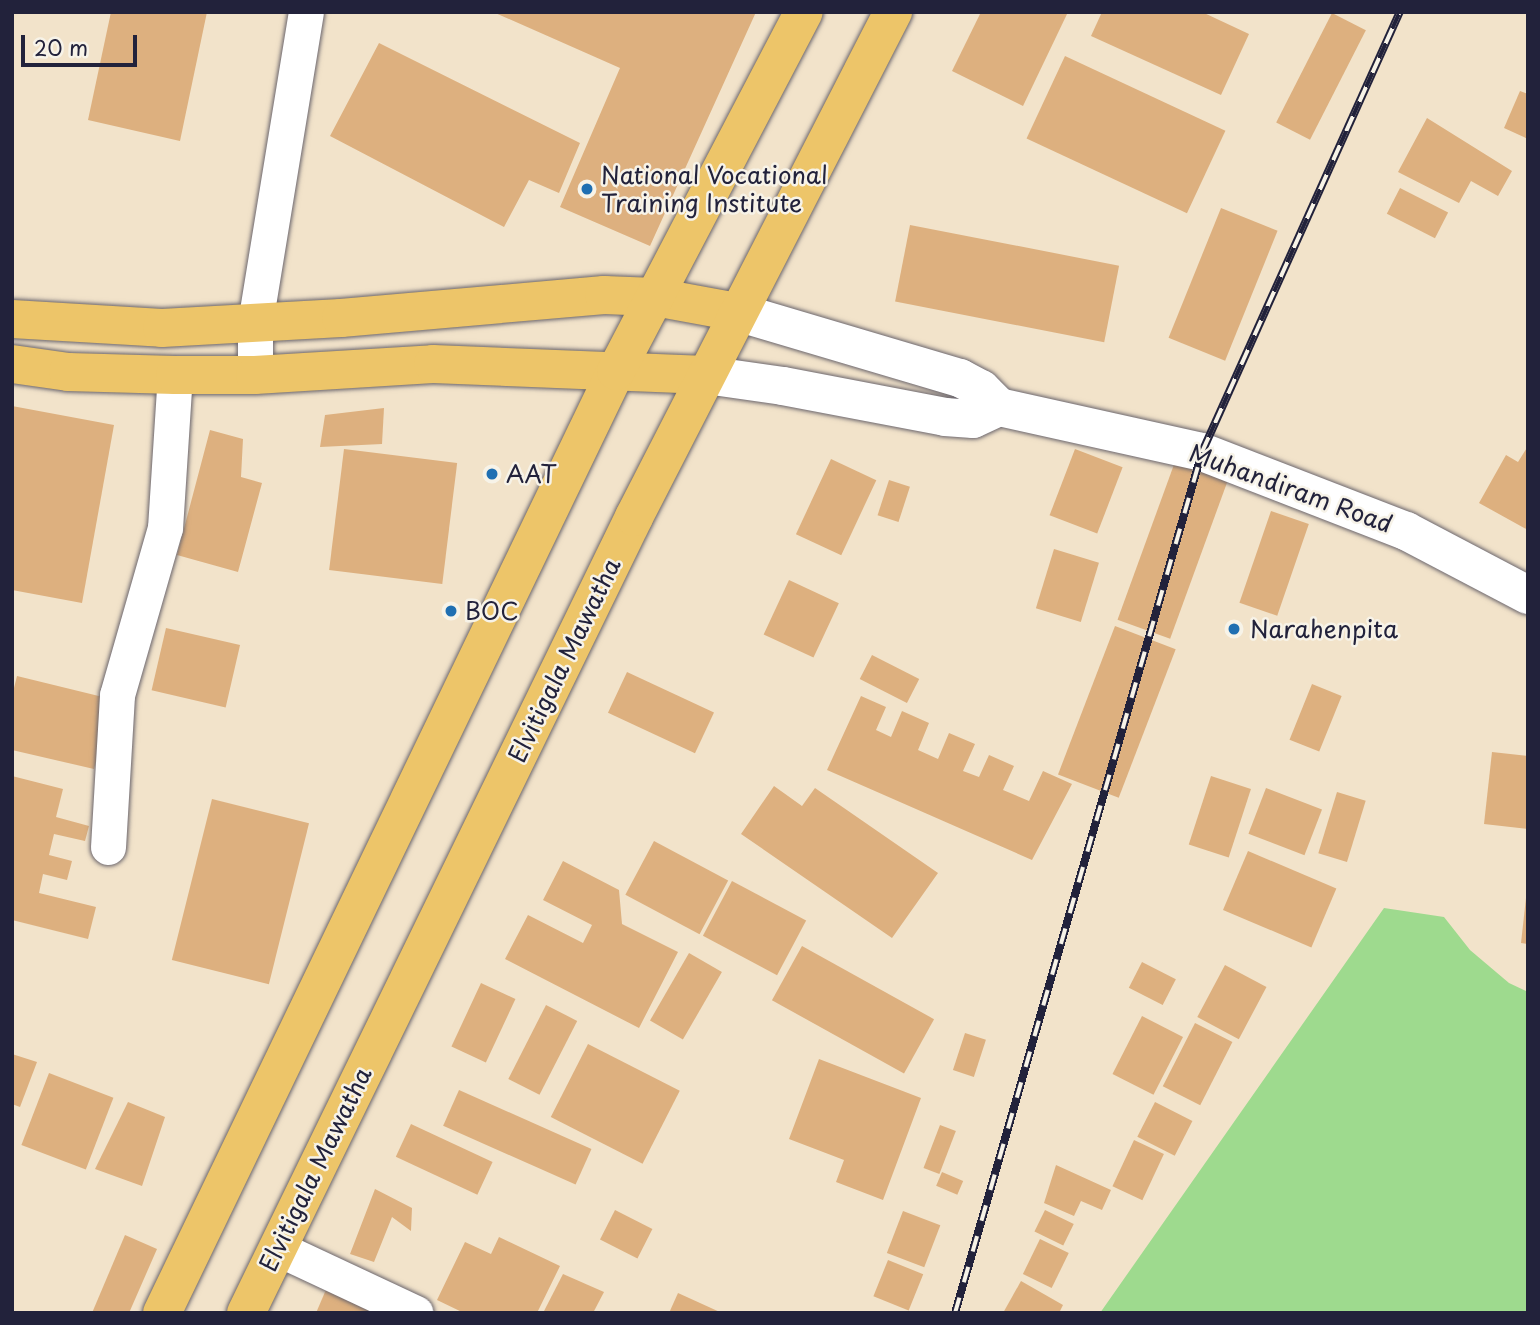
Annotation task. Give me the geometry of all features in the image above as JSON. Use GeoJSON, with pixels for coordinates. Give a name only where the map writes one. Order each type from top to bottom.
{"type":"FeatureCollection","features":[{"type":"Feature","properties":{"kind":"main road"},"geometry":{"type":"LineString","coordinates":[[162,1313],[616,371],[804,12]]}},
{"type":"Feature","properties":{"kind":"main road","name":"Elvitigala Mawatha"},"geometry":{"type":"LineString","coordinates":[[246,1313],[737,312],[893,12]]}},
{"type":"Feature","properties":{"kind":"main road"},"geometry":{"type":"LineString","coordinates":[[12,319],[162,328],[604,295],[655,297],[737,312]]}},
{"type":"Feature","properties":{"kind":"main road"},"geometry":{"type":"LineString","coordinates":[[12,364],[68,372],[175,374],[255,375],[433,364],[706,375]]}},
{"type":"Feature","properties":{"kind":"street"},"geometry":{"type":"LineString","coordinates":[[255,375],[255,323],[306,12]]}},
{"type":"Feature","properties":{"kind":"street","name":"Muhandiram Road"},"geometry":{"type":"LineString","coordinates":[[737,312],[960,378],[981,389],[999,407],[1202,452],[1406,531],[1528,595]]}},
{"type":"Feature","properties":{"kind":"street"},"geometry":{"type":"LineString","coordinates":[[108,847],[117,695],[166,528],[175,374]]}},
{"type":"Feature","properties":{"kind":"street"},"geometry":{"type":"LineString","coordinates":[[706,375],[783,386],[945,417],[973,419],[999,407]]}},
{"type":"Feature","properties":{"kind":"street"},"geometry":{"type":"LineString","coordinates":[[277,1248],[416,1313]]}},
{"type":"Feature","properties":{"kind":"green space"},"geometry":{"type":"Polygon","coordinates":[[[1384,908],[1444,917],[1470,950],[1509,983],[1528,992],[1528,1313],[1100,1313],[1384,908]]]}},
{"type":"Feature","properties":{"kind":"building"},"geometry":{"type":"Polygon","coordinates":[[[111,12],[207,12],[180,141],[88,120],[111,12]]]}},
{"type":"Feature","properties":{"kind":"building"},"geometry":{"type":"Polygon","coordinates":[[[493,12],[756,12],[650,246],[560,207],[620,68],[493,12]]]}},
{"type":"Feature","properties":{"kind":"building"},"geometry":{"type":"Polygon","coordinates":[[[981,12],[1068,12],[1023,106],[952,71],[981,12]]]}},
{"type":"Feature","properties":{"kind":"building"},"geometry":{"type":"Polygon","coordinates":[[[1102,12],[1202,12],[1249,34],[1221,95],[1091,36],[1102,12]]]}},
{"type":"Feature","properties":{"kind":"building"},"geometry":{"type":"Polygon","coordinates":[[[1332,13],[1366,30],[1310,140],[1276,123],[1332,13]]]}},
{"type":"Feature","properties":{"kind":"building"},"geometry":{"type":"Polygon","coordinates":[[[379,43],[580,143],[559,193],[529,180],[504,227],[330,136],[379,43]]]}},
{"type":"Feature","properties":{"kind":"building"},"geometry":{"type":"Polygon","coordinates":[[[1065,56],[1225,131],[1187,213],[1027,138],[1065,56]]]}},
{"type":"Feature","properties":{"kind":"building"},"geometry":{"type":"Polygon","coordinates":[[[1520,91],[1528,94],[1528,139],[1504,128],[1520,91]]]}},
{"type":"Feature","properties":{"kind":"building"},"geometry":{"type":"Polygon","coordinates":[[[1427,118],[1512,171],[1498,196],[1471,181],[1459,203],[1398,172],[1427,118]]]}},
{"type":"Feature","properties":{"kind":"building"},"geometry":{"type":"Polygon","coordinates":[[[1400,188],[1448,213],[1435,238],[1387,214],[1400,188]]]}},
{"type":"Feature","properties":{"kind":"building"},"geometry":{"type":"Polygon","coordinates":[[[1221,208],[1278,231],[1225,361],[1169,338],[1221,208]]]}},
{"type":"Feature","properties":{"kind":"building"},"geometry":{"type":"Polygon","coordinates":[[[910,225],[1119,266],[1104,342],[895,302],[910,225]]]}},
{"type":"Feature","properties":{"kind":"building"},"geometry":{"type":"Polygon","coordinates":[[[12,406],[114,425],[82,603],[12,590],[12,406]]]}},
{"type":"Feature","properties":{"kind":"building"},"geometry":{"type":"Polygon","coordinates":[[[384,408],[382,444],[320,447],[325,415],[384,408]]]}},
{"type":"Feature","properties":{"kind":"building"},"geometry":{"type":"Polygon","coordinates":[[[210,430],[243,439],[241,477],[262,483],[238,572],[177,555],[210,430]]]}},
{"type":"Feature","properties":{"kind":"building"},"geometry":{"type":"Polygon","coordinates":[[[1528,446],[1528,530],[1479,503],[1506,455],[1518,462],[1528,446]]]}},
{"type":"Feature","properties":{"kind":"building"},"geometry":{"type":"Polygon","coordinates":[[[344,449],[457,463],[442,584],[329,570],[344,449]]]}},
{"type":"Feature","properties":{"kind":"building"},"geometry":{"type":"Polygon","coordinates":[[[1075,449],[1123,467],[1097,534],[1050,515],[1075,449]]]}},
{"type":"Feature","properties":{"kind":"building"},"geometry":{"type":"Polygon","coordinates":[[[831,459],[876,480],[841,555],[796,534],[831,459]]]}},
{"type":"Feature","properties":{"kind":"building"},"geometry":{"type":"Polygon","coordinates":[[[1176,459],[1229,478],[1170,639],[1118,620],[1176,459]]]}},
{"type":"Feature","properties":{"kind":"building"},"geometry":{"type":"Polygon","coordinates":[[[889,480],[910,487],[898,522],[878,515],[889,480]]]}},
{"type":"Feature","properties":{"kind":"building"},"geometry":{"type":"Polygon","coordinates":[[[1271,511],[1309,524],[1277,616],[1239,603],[1271,511]]]}},
{"type":"Feature","properties":{"kind":"building"},"geometry":{"type":"Polygon","coordinates":[[[1054,549],[1099,563],[1081,622],[1036,608],[1054,549]]]}},
{"type":"Feature","properties":{"kind":"building"},"geometry":{"type":"Polygon","coordinates":[[[789,580],[839,603],[813,658],[764,634],[789,580]]]}},
{"type":"Feature","properties":{"kind":"building"},"geometry":{"type":"Polygon","coordinates":[[[1115,626],[1176,649],[1119,798],[1058,774],[1115,626]]]}},
{"type":"Feature","properties":{"kind":"building"},"geometry":{"type":"Polygon","coordinates":[[[166,628],[240,645],[226,707],[152,690],[166,628]]]}},
{"type":"Feature","properties":{"kind":"building"},"geometry":{"type":"Polygon","coordinates":[[[872,655],[919,679],[907,703],[860,679],[872,655]]]}},
{"type":"Feature","properties":{"kind":"building"},"geometry":{"type":"Polygon","coordinates":[[[627,672],[714,713],[695,753],[608,713],[627,672]]]}},
{"type":"Feature","properties":{"kind":"building"},"geometry":{"type":"Polygon","coordinates":[[[17,676],[111,699],[94,769],[12,750],[12,696],[17,676]]]}},
{"type":"Feature","properties":{"kind":"building"},"geometry":{"type":"Polygon","coordinates":[[[1312,684],[1342,696],[1319,752],[1290,740],[1312,684]]]}},
{"type":"Feature","properties":{"kind":"building"},"geometry":{"type":"Polygon","coordinates":[[[861,696],[886,707],[876,730],[891,737],[902,711],[929,723],[918,750],[938,759],[949,733],[975,744],[963,771],[979,777],[989,755],[1014,766],[1003,790],[1029,801],[1043,771],[1072,784],[1032,860],[827,770],[861,696]]]}},
{"type":"Feature","properties":{"kind":"building"},"geometry":{"type":"Polygon","coordinates":[[[1492,752],[1528,756],[1528,829],[1484,824],[1492,752]]]}},
{"type":"Feature","properties":{"kind":"building"},"geometry":{"type":"Polygon","coordinates":[[[12,776],[63,789],[56,817],[89,826],[85,841],[54,834],[49,855],[72,861],[67,880],[43,874],[39,893],[96,907],[88,939],[12,920],[12,776]]]}},
{"type":"Feature","properties":{"kind":"building"},"geometry":{"type":"Polygon","coordinates":[[[1211,776],[1251,789],[1229,857],[1189,844],[1211,776]]]}},
{"type":"Feature","properties":{"kind":"building"},"geometry":{"type":"Polygon","coordinates":[[[774,786],[802,806],[815,788],[938,873],[892,938],[741,834],[774,786]]]}},
{"type":"Feature","properties":{"kind":"building"},"geometry":{"type":"Polygon","coordinates":[[[1266,788],[1322,810],[1304,855],[1248,834],[1266,788]]]}},
{"type":"Feature","properties":{"kind":"building"},"geometry":{"type":"Polygon","coordinates":[[[1337,792],[1366,801],[1347,862],[1318,853],[1337,792]]]}},
{"type":"Feature","properties":{"kind":"building"},"geometry":{"type":"Polygon","coordinates":[[[212,799],[309,823],[269,984],[172,960],[212,799]]]}},
{"type":"Feature","properties":{"kind":"building"},"geometry":{"type":"Polygon","coordinates":[[[654,841],[728,880],[700,934],[625,895],[654,841]]]}},
{"type":"Feature","properties":{"kind":"building"},"geometry":{"type":"Polygon","coordinates":[[[1248,851],[1336,889],[1311,947],[1223,910],[1248,851]]]}},
{"type":"Feature","properties":{"kind":"building"},"geometry":{"type":"Polygon","coordinates":[[[563,861],[619,890],[622,924],[678,952],[639,1028],[505,959],[528,915],[583,943],[592,925],[543,900],[563,861]]]}},
{"type":"Feature","properties":{"kind":"building"},"geometry":{"type":"Polygon","coordinates":[[[732,881],[806,920],[777,975],[703,936],[732,881]]]}},
{"type":"Feature","properties":{"kind":"building"},"geometry":{"type":"Polygon","coordinates":[[[1528,898],[1528,944],[1521,943],[1528,898]]]}},
{"type":"Feature","properties":{"kind":"building"},"geometry":{"type":"Polygon","coordinates":[[[802,946],[934,1019],[904,1073],[772,1000],[802,946]]]}},
{"type":"Feature","properties":{"kind":"building"},"geometry":{"type":"Polygon","coordinates":[[[689,953],[722,972],[683,1040],[650,1021],[689,953]]]}},
{"type":"Feature","properties":{"kind":"building"},"geometry":{"type":"Polygon","coordinates":[[[1142,962],[1176,979],[1163,1005],[1129,988],[1142,962]]]}},
{"type":"Feature","properties":{"kind":"building"},"geometry":{"type":"Polygon","coordinates":[[[1225,965],[1266,987],[1239,1039],[1197,1017],[1225,965]]]}},
{"type":"Feature","properties":{"kind":"building"},"geometry":{"type":"Polygon","coordinates":[[[481,983],[515,999],[486,1063],[451,1046],[481,983]]]}},
{"type":"Feature","properties":{"kind":"building"},"geometry":{"type":"Polygon","coordinates":[[[546,1005],[577,1021],[540,1095],[508,1079],[546,1005]]]}},
{"type":"Feature","properties":{"kind":"building"},"geometry":{"type":"Polygon","coordinates":[[[1142,1016],[1183,1037],[1153,1095],[1112,1074],[1142,1016]]]}},
{"type":"Feature","properties":{"kind":"building"},"geometry":{"type":"Polygon","coordinates":[[[1195,1023],[1232,1042],[1200,1105],[1163,1086],[1195,1023]]]}},
{"type":"Feature","properties":{"kind":"building"},"geometry":{"type":"Polygon","coordinates":[[[965,1033],[986,1040],[974,1077],[953,1070],[965,1033]]]}},
{"type":"Feature","properties":{"kind":"building"},"geometry":{"type":"Polygon","coordinates":[[[588,1044],[680,1091],[643,1164],[551,1117],[588,1044]]]}},
{"type":"Feature","properties":{"kind":"building"},"geometry":{"type":"Polygon","coordinates":[[[12,1054],[37,1062],[20,1107],[12,1104],[12,1054]]]}},
{"type":"Feature","properties":{"kind":"building"},"geometry":{"type":"Polygon","coordinates":[[[819,1059],[921,1098],[883,1200],[836,1182],[844,1160],[789,1139],[819,1059]]]}},
{"type":"Feature","properties":{"kind":"building"},"geometry":{"type":"Polygon","coordinates":[[[49,1073],[113,1098],[86,1170],[21,1145],[49,1073]]]}},
{"type":"Feature","properties":{"kind":"building"},"geometry":{"type":"Polygon","coordinates":[[[459,1090],[591,1149],[576,1185],[443,1126],[459,1090]]]}},
{"type":"Feature","properties":{"kind":"building"},"geometry":{"type":"Polygon","coordinates":[[[128,1102],[165,1117],[142,1186],[95,1169],[128,1102]]]}},
{"type":"Feature","properties":{"kind":"building"},"geometry":{"type":"Polygon","coordinates":[[[1155,1102],[1192,1121],[1175,1156],[1137,1137],[1155,1102]]]}},
{"type":"Feature","properties":{"kind":"building"},"geometry":{"type":"Polygon","coordinates":[[[411,1124],[493,1162],[477,1195],[396,1157],[411,1124]]]}},
{"type":"Feature","properties":{"kind":"building"},"geometry":{"type":"Polygon","coordinates":[[[940,1125],[956,1131],[939,1174],[924,1168],[940,1125]]]}},
{"type":"Feature","properties":{"kind":"building"},"geometry":{"type":"Polygon","coordinates":[[[1134,1140],[1164,1154],[1142,1200],[1112,1186],[1134,1140]]]}},
{"type":"Feature","properties":{"kind":"building"},"geometry":{"type":"Polygon","coordinates":[[[1056,1165],[1111,1190],[1102,1210],[1081,1201],[1074,1216],[1044,1203],[1056,1165]]]}},
{"type":"Feature","properties":{"kind":"building"},"geometry":{"type":"Polygon","coordinates":[[[942,1172],[963,1181],[957,1195],[936,1186],[942,1172]]]}},
{"type":"Feature","properties":{"kind":"building"},"geometry":{"type":"Polygon","coordinates":[[[375,1189],[412,1208],[411,1231],[392,1217],[374,1262],[350,1254],[375,1189]]]}},
{"type":"Feature","properties":{"kind":"building"},"geometry":{"type":"Polygon","coordinates":[[[615,1210],[652,1229],[637,1258],[600,1239],[615,1210]]]}},
{"type":"Feature","properties":{"kind":"building"},"geometry":{"type":"Polygon","coordinates":[[[1045,1210],[1074,1224],[1063,1246],[1034,1232],[1045,1210]]]}},
{"type":"Feature","properties":{"kind":"building"},"geometry":{"type":"Polygon","coordinates":[[[903,1211],[940,1225],[924,1267],[887,1253],[903,1211]]]}},
{"type":"Feature","properties":{"kind":"building"},"geometry":{"type":"Polygon","coordinates":[[[125,1235],[157,1249],[129,1313],[92,1313],[125,1235]]]}},
{"type":"Feature","properties":{"kind":"building"},"geometry":{"type":"Polygon","coordinates":[[[499,1237],[560,1266],[537,1313],[464,1313],[437,1300],[465,1242],[491,1254],[499,1237]]]}},
{"type":"Feature","properties":{"kind":"building"},"geometry":{"type":"Polygon","coordinates":[[[1040,1239],[1069,1253],[1052,1288],[1023,1274],[1040,1239]]]}},
{"type":"Feature","properties":{"kind":"building"},"geometry":{"type":"Polygon","coordinates":[[[888,1260],[923,1274],[909,1310],[873,1296],[888,1260]]]}},
{"type":"Feature","properties":{"kind":"building"},"geometry":{"type":"Polygon","coordinates":[[[563,1274],[604,1292],[593,1313],[543,1313],[563,1274]]]}},
{"type":"Feature","properties":{"kind":"building"},"geometry":{"type":"Polygon","coordinates":[[[1021,1281],[1063,1305],[1059,1313],[1003,1313],[1021,1281]]]}},
{"type":"Feature","properties":{"kind":"building"},"geometry":{"type":"Polygon","coordinates":[[[328,1285],[388,1313],[316,1313],[328,1285]]]}},
{"type":"Feature","properties":{"kind":"building"},"geometry":{"type":"Polygon","coordinates":[[[678,1293],[722,1313],[669,1313],[678,1293]]]}},
{"type":"Feature","properties":{"kind":"railway"},"geometry":{"type":"LineString","coordinates":[[955,1313],[1202,452],[1400,12]]}},
{"type":"Feature","properties":{"kind":"place","name":"National Vocational Training Institute"},"geometry":{"type":"Point","coordinates":[587,189]}},
{"type":"Feature","properties":{"kind":"place","name":"AAT"},"geometry":{"type":"Point","coordinates":[492,474]}},
{"type":"Feature","properties":{"kind":"place","name":"BOC"},"geometry":{"type":"Point","coordinates":[451,611]}},
{"type":"Feature","properties":{"kind":"place","name":"Narahenpita"},"geometry":{"type":"Point","coordinates":[1234,629]}}]}
